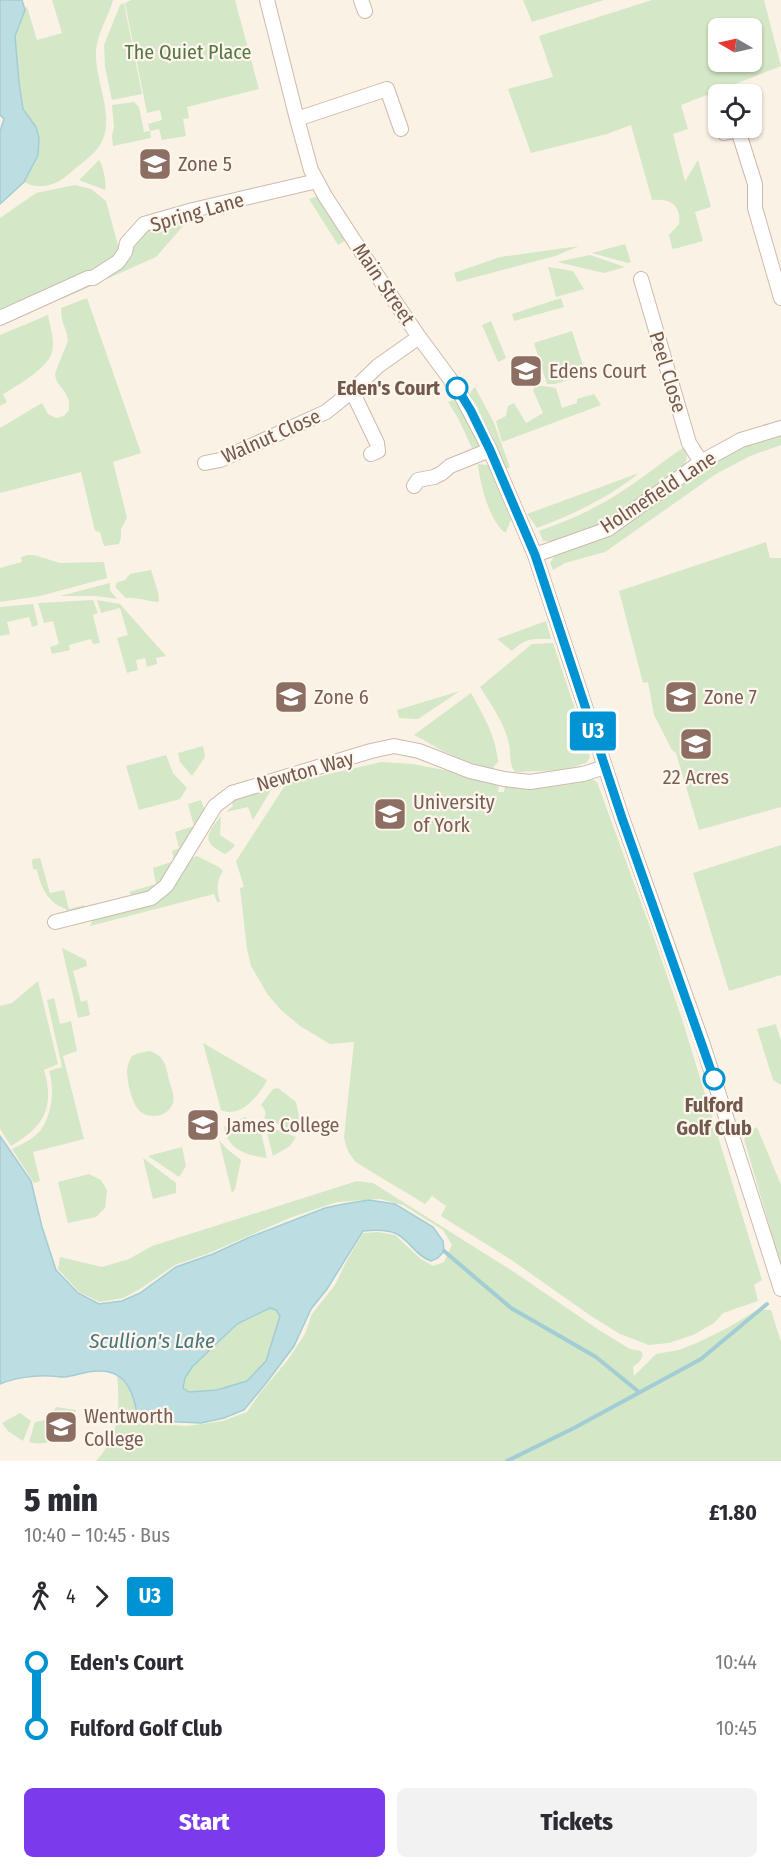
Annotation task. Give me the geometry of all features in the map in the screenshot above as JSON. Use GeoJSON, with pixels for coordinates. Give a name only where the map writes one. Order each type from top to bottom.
{"type":"FeatureCollection","features":[{"type":"Feature","properties":{"kind":"street","name":"Main Street"},"geometry":{"type":"LineString","coordinates":[[267,0],[311,170],[366,259],[459,391],[490,450],[535,555],[605,767],[702,1042],[781,1289]]}},
{"type":"Feature","properties":{"kind":"street"},"geometry":{"type":"LineString","coordinates":[[297,119],[387,89],[401,129]]}},
{"type":"Feature","properties":{"kind":"street"},"geometry":{"type":"LineString","coordinates":[[741,138],[755,184],[755,208],[781,298]]}},
{"type":"Feature","properties":{"kind":"street","name":"Spring Lane"},"geometry":{"type":"LineString","coordinates":[[0,318],[87,278],[93,278],[110,268],[125,252],[127,243],[144,224],[317,181]]}},
{"type":"Feature","properties":{"kind":"street","name":"Peel Close"},"geometry":{"type":"LineString","coordinates":[[641,279],[689,443],[701,462]]}},
{"type":"Feature","properties":{"kind":"street","name":"Walnut Close"},"geometry":{"type":"LineString","coordinates":[[205,463],[220,460],[326,412],[378,366],[419,337]]}},
{"type":"Feature","properties":{"kind":"street"},"geometry":{"type":"LineString","coordinates":[[352,391],[377,443],[378,451],[371,454]]}},
{"type":"Feature","properties":{"kind":"street","name":"Holmefield Lane"},"geometry":{"type":"LineString","coordinates":[[535,555],[608,529],[701,462],[741,440],[781,428]]}},
{"type":"Feature","properties":{"kind":"street"},"geometry":{"type":"LineString","coordinates":[[414,486],[418,480],[442,473],[450,465],[490,450]]}},
{"type":"Feature","properties":{"kind":"street","name":"Newton Way"},"geometry":{"type":"LineString","coordinates":[[56,922],[151,898],[166,886],[215,806],[231,793],[365,753],[394,746],[419,751],[470,771],[530,782],[583,774],[605,767]]}},
{"type":"Feature","properties":{"kind":"green space"},"geometry":{"type":"Polygon","coordinates":[[[52,0],[113,0],[98,38],[96,57],[106,110],[106,123],[104,136],[98,148],[88,158],[60,181],[36,186],[24,182],[38,155],[36,127],[23,109],[15,36],[24,8],[27,7],[37,40],[62,33],[52,0]]]}},
{"type":"Feature","properties":{"kind":"green space","name":"The Quiet Place"},"geometry":{"type":"Polygon","coordinates":[[[131,0],[235,0],[259,89],[187,107],[189,118],[183,119],[186,136],[162,140],[159,129],[150,131],[148,124],[162,120],[160,110],[147,113],[125,3],[131,0]]]}},
{"type":"Feature","properties":{"kind":"green space"},"geometry":{"type":"Polygon","coordinates":[[[523,0],[604,0],[532,22],[523,0]]]}},
{"type":"Feature","properties":{"kind":"green space"},"geometry":{"type":"Polygon","coordinates":[[[652,0],[764,0],[781,66],[735,84],[708,84],[708,94],[681,105],[688,129],[673,134],[685,181],[698,160],[711,207],[695,212],[703,241],[674,249],[669,235],[679,224],[679,212],[669,202],[652,200],[631,125],[607,134],[531,153],[508,89],[553,77],[539,36],[652,0]]]}},
{"type":"Feature","properties":{"kind":"green space"},"geometry":{"type":"Polygon","coordinates":[[[124,3],[142,94],[112,100],[105,67],[104,45],[120,5],[124,3]]]}},
{"type":"Feature","properties":{"kind":"green space"},"geometry":{"type":"Polygon","coordinates":[[[134,102],[139,107],[144,132],[150,131],[151,138],[113,146],[112,105],[134,102]]]}},
{"type":"Feature","properties":{"kind":"green space"},"geometry":{"type":"Polygon","coordinates":[[[99,160],[104,175],[105,190],[79,180],[99,160]]]}},
{"type":"Feature","properties":{"kind":"green space"},"geometry":{"type":"Polygon","coordinates":[[[75,185],[91,189],[106,201],[119,249],[135,241],[146,230],[189,215],[184,225],[156,257],[62,299],[62,296],[0,318],[0,218],[36,193],[75,185]]]}},
{"type":"Feature","properties":{"kind":"green space"},"geometry":{"type":"Polygon","coordinates":[[[319,198],[346,240],[338,245],[309,199],[319,198]]]}},
{"type":"Feature","properties":{"kind":"green space"},"geometry":{"type":"Polygon","coordinates":[[[625,244],[631,262],[628,263],[592,253],[625,244]]]}},
{"type":"Feature","properties":{"kind":"green space"},"geometry":{"type":"Polygon","coordinates":[[[579,246],[555,256],[457,282],[454,273],[500,257],[579,246]]]}},
{"type":"Feature","properties":{"kind":"green space"},"geometry":{"type":"Polygon","coordinates":[[[590,255],[625,267],[604,273],[557,262],[590,255]]]}},
{"type":"Feature","properties":{"kind":"green space"},"geometry":{"type":"Polygon","coordinates":[[[548,267],[573,271],[584,289],[556,297],[548,267]]]}},
{"type":"Feature","properties":{"kind":"green space"},"geometry":{"type":"Polygon","coordinates":[[[87,298],[141,453],[113,462],[127,518],[121,529],[119,544],[104,546],[100,532],[95,531],[81,472],[0,493],[0,428],[42,403],[48,414],[56,418],[64,416],[69,410],[69,401],[55,375],[68,341],[61,308],[87,298]]]}},
{"type":"Feature","properties":{"kind":"green space"},"geometry":{"type":"Polygon","coordinates":[[[561,298],[564,307],[514,321],[512,314],[561,298]]]}},
{"type":"Feature","properties":{"kind":"green space"},"geometry":{"type":"Polygon","coordinates":[[[48,315],[53,343],[49,358],[31,376],[3,394],[7,402],[0,406],[0,335],[48,315]]]}},
{"type":"Feature","properties":{"kind":"green space"},"geometry":{"type":"Polygon","coordinates":[[[491,321],[506,358],[498,362],[482,325],[491,321]]]}},
{"type":"Feature","properties":{"kind":"green space"},"geometry":{"type":"Polygon","coordinates":[[[572,331],[586,375],[547,384],[534,343],[572,331]]]}},
{"type":"Feature","properties":{"kind":"green space"},"geometry":{"type":"Polygon","coordinates":[[[536,385],[556,388],[562,408],[577,403],[577,399],[594,394],[601,405],[502,442],[496,421],[506,416],[508,406],[514,403],[526,423],[543,413],[533,390],[536,385]]]}},
{"type":"Feature","properties":{"kind":"green space"},"geometry":{"type":"Polygon","coordinates":[[[475,387],[494,423],[510,468],[505,468],[490,433],[470,396],[475,387]]]}},
{"type":"Feature","properties":{"kind":"green space"},"geometry":{"type":"Polygon","coordinates":[[[456,401],[479,444],[477,447],[472,448],[448,402],[456,401]]]}},
{"type":"Feature","properties":{"kind":"green space"},"geometry":{"type":"Polygon","coordinates":[[[777,435],[781,436],[781,445],[750,456],[716,474],[605,552],[565,563],[553,570],[550,563],[555,555],[610,534],[698,471],[737,449],[777,435]]]}},
{"type":"Feature","properties":{"kind":"green space"},"geometry":{"type":"Polygon","coordinates":[[[684,447],[687,456],[685,465],[606,523],[553,542],[543,541],[539,531],[607,501],[684,447]]]}},
{"type":"Feature","properties":{"kind":"green space"},"geometry":{"type":"Polygon","coordinates":[[[478,464],[488,465],[511,520],[506,532],[499,526],[490,510],[483,491],[478,464]]]}},
{"type":"Feature","properties":{"kind":"green space"},"geometry":{"type":"Polygon","coordinates":[[[639,473],[590,505],[537,528],[527,514],[639,473]]]}},
{"type":"Feature","properties":{"kind":"green space"},"geometry":{"type":"Polygon","coordinates":[[[766,542],[770,558],[781,558],[781,807],[699,830],[676,753],[672,750],[654,715],[648,682],[643,683],[619,591],[766,542]]]}},
{"type":"Feature","properties":{"kind":"green space"},"geometry":{"type":"Polygon","coordinates":[[[28,555],[60,563],[104,562],[107,578],[40,596],[0,602],[0,568],[22,562],[21,557],[28,555]]]}},
{"type":"Feature","properties":{"kind":"green space"},"geometry":{"type":"Polygon","coordinates":[[[151,570],[159,602],[126,598],[116,588],[116,583],[125,580],[130,574],[151,570]]]}},
{"type":"Feature","properties":{"kind":"green space"},"geometry":{"type":"Polygon","coordinates":[[[110,583],[110,590],[117,599],[96,596],[60,596],[110,583]]]}},
{"type":"Feature","properties":{"kind":"green space"},"geometry":{"type":"Polygon","coordinates":[[[93,600],[98,613],[93,615],[100,643],[93,644],[91,639],[69,645],[70,650],[52,654],[50,647],[59,644],[53,621],[44,623],[38,603],[93,600]]]}},
{"type":"Feature","properties":{"kind":"green space"},"geometry":{"type":"Polygon","coordinates":[[[97,600],[120,604],[166,656],[156,658],[157,664],[147,667],[145,658],[136,660],[138,670],[127,673],[117,638],[128,635],[120,608],[101,613],[97,600]]]}},
{"type":"Feature","properties":{"kind":"green space"},"geometry":{"type":"Polygon","coordinates":[[[33,604],[38,625],[32,627],[29,617],[7,622],[10,634],[0,636],[0,607],[33,604]]]}},
{"type":"Feature","properties":{"kind":"green space"},"geometry":{"type":"Polygon","coordinates":[[[546,621],[551,639],[526,641],[512,651],[497,639],[546,621]]]}},
{"type":"Feature","properties":{"kind":"green space"},"geometry":{"type":"Polygon","coordinates":[[[553,643],[590,757],[586,763],[564,770],[515,772],[504,729],[480,687],[532,644],[553,643]]]}},
{"type":"Feature","properties":{"kind":"green space"},"geometry":{"type":"Polygon","coordinates":[[[460,691],[418,719],[399,718],[397,710],[460,691]]]}},
{"type":"Feature","properties":{"kind":"green space"},"geometry":{"type":"Polygon","coordinates":[[[471,693],[495,743],[498,762],[492,769],[456,757],[414,735],[471,693]]]}},
{"type":"Feature","properties":{"kind":"green space"},"geometry":{"type":"Polygon","coordinates":[[[203,746],[205,757],[192,776],[180,762],[178,753],[203,746]]]}},
{"type":"Feature","properties":{"kind":"green space"},"geometry":{"type":"Polygon","coordinates":[[[166,755],[173,773],[187,788],[180,799],[139,810],[126,766],[166,755]]]}},
{"type":"Feature","properties":{"kind":"green space"},"geometry":{"type":"Polygon","coordinates":[[[381,762],[413,764],[444,770],[499,786],[498,792],[504,792],[505,787],[548,787],[592,779],[597,782],[682,1019],[762,1280],[754,1285],[758,1301],[723,1313],[714,1323],[693,1335],[669,1343],[649,1345],[620,1334],[510,1259],[441,1216],[446,1206],[432,1196],[425,1204],[357,1163],[352,1157],[344,1137],[354,1042],[330,1044],[300,1026],[268,995],[251,966],[240,888],[244,887],[236,861],[286,784],[381,762]]]}},
{"type":"Feature","properties":{"kind":"green space"},"geometry":{"type":"Polygon","coordinates":[[[273,787],[253,820],[248,807],[226,812],[233,806],[231,802],[245,795],[273,787]]]}},
{"type":"Feature","properties":{"kind":"green space"},"geometry":{"type":"Polygon","coordinates":[[[201,800],[205,811],[168,874],[154,891],[133,897],[129,892],[156,884],[153,868],[174,861],[172,851],[179,848],[175,832],[194,826],[188,804],[201,800]]]}},
{"type":"Feature","properties":{"kind":"green space"},"geometry":{"type":"Polygon","coordinates":[[[221,816],[220,835],[235,845],[225,854],[212,845],[208,837],[221,816]]]}},
{"type":"Feature","properties":{"kind":"green space"},"geometry":{"type":"Polygon","coordinates":[[[781,845],[781,975],[729,991],[693,873],[781,845]]]}},
{"type":"Feature","properties":{"kind":"green space"},"geometry":{"type":"Polygon","coordinates":[[[197,856],[223,871],[218,886],[220,902],[217,902],[214,894],[90,926],[93,920],[144,907],[163,899],[188,862],[197,856]]]}},
{"type":"Feature","properties":{"kind":"green space"},"geometry":{"type":"Polygon","coordinates":[[[40,858],[50,893],[64,890],[69,909],[84,905],[85,910],[67,911],[50,899],[43,889],[37,870],[33,869],[33,859],[40,858]]]}},
{"type":"Feature","properties":{"kind":"green space"},"geometry":{"type":"Polygon","coordinates":[[[62,948],[86,960],[87,966],[73,971],[81,1002],[87,1000],[90,1015],[78,1018],[62,948]]]}},
{"type":"Feature","properties":{"kind":"green space"},"geometry":{"type":"Polygon","coordinates":[[[38,981],[58,1064],[44,1070],[48,1095],[44,1115],[32,1131],[11,1146],[0,1129],[0,1006],[12,1003],[38,981]]]}},
{"type":"Feature","properties":{"kind":"green space"},"geometry":{"type":"Polygon","coordinates":[[[54,998],[60,1024],[71,1021],[77,1051],[63,1056],[84,1139],[33,1152],[40,1181],[34,1183],[12,1149],[34,1136],[44,1125],[51,1102],[52,1086],[49,1071],[62,1067],[47,1000],[54,998]]]}},
{"type":"Feature","properties":{"kind":"green space"},"geometry":{"type":"Polygon","coordinates":[[[776,1024],[781,1041],[781,1085],[773,1080],[757,1029],[776,1024]]]}},
{"type":"Feature","properties":{"kind":"green space"},"geometry":{"type":"Polygon","coordinates":[[[203,1043],[267,1080],[254,1099],[242,1109],[228,1112],[221,1110],[203,1043]]]}},
{"type":"Feature","properties":{"kind":"green space"},"geometry":{"type":"Polygon","coordinates":[[[150,1051],[164,1062],[174,1097],[167,1112],[157,1116],[146,1115],[136,1107],[127,1075],[128,1064],[132,1056],[150,1051]]]}},
{"type":"Feature","properties":{"kind":"green space"},"geometry":{"type":"Polygon","coordinates":[[[278,1088],[296,1102],[299,1116],[297,1132],[264,1118],[265,1111],[261,1105],[273,1089],[278,1088]]]}},
{"type":"Feature","properties":{"kind":"green space"},"geometry":{"type":"Polygon","coordinates":[[[245,1117],[250,1122],[259,1124],[267,1158],[245,1153],[229,1141],[224,1127],[245,1117]]]}},
{"type":"Feature","properties":{"kind":"green space"},"geometry":{"type":"Polygon","coordinates":[[[265,1125],[296,1137],[290,1146],[273,1156],[265,1125]]]}},
{"type":"Feature","properties":{"kind":"green space"},"geometry":{"type":"Polygon","coordinates":[[[757,1127],[781,1185],[781,1266],[744,1139],[747,1133],[757,1127]]]}},
{"type":"Feature","properties":{"kind":"green space"},"geometry":{"type":"Polygon","coordinates":[[[219,1140],[241,1160],[235,1189],[232,1193],[219,1140]]]}},
{"type":"Feature","properties":{"kind":"green space"},"geometry":{"type":"Polygon","coordinates":[[[182,1147],[186,1166],[179,1177],[148,1156],[182,1147]]]}},
{"type":"Feature","properties":{"kind":"green space"},"geometry":{"type":"Polygon","coordinates":[[[143,1158],[176,1183],[176,1193],[153,1199],[143,1158]]]}},
{"type":"Feature","properties":{"kind":"green space"},"geometry":{"type":"Polygon","coordinates":[[[89,1174],[101,1180],[107,1190],[105,1208],[96,1217],[68,1223],[58,1182],[89,1174]]]}},
{"type":"Feature","properties":{"kind":"green space"},"geometry":{"type":"Polygon","coordinates":[[[357,1181],[373,1183],[514,1272],[599,1330],[630,1349],[641,1351],[643,1355],[640,1361],[633,1367],[634,1376],[656,1354],[679,1350],[699,1342],[757,1310],[771,1310],[781,1342],[781,1461],[96,1461],[110,1441],[117,1421],[117,1375],[133,1395],[137,1422],[187,1426],[223,1421],[247,1412],[305,1334],[312,1314],[335,1285],[363,1233],[378,1232],[395,1235],[421,1259],[433,1266],[444,1262],[452,1245],[443,1230],[403,1205],[380,1199],[337,1202],[292,1217],[207,1254],[175,1265],[123,1298],[100,1302],[79,1292],[58,1269],[60,1257],[102,1267],[129,1259],[152,1246],[357,1181]]]}},
{"type":"Feature","properties":{"kind":"green space"},"geometry":{"type":"Polygon","coordinates":[[[270,1308],[276,1310],[280,1316],[266,1361],[247,1381],[217,1390],[189,1392],[183,1388],[185,1378],[192,1367],[237,1324],[270,1308]]]}},
{"type":"Feature","properties":{"kind":"green space"},"geometry":{"type":"Polygon","coordinates":[[[56,1407],[76,1410],[69,1428],[61,1436],[50,1417],[56,1407]]]}},
{"type":"Feature","properties":{"kind":"green space"},"geometry":{"type":"Polygon","coordinates":[[[20,1413],[31,1421],[23,1441],[8,1431],[2,1423],[20,1413]]]}},
{"type":"Feature","properties":{"kind":"green space"},"geometry":{"type":"Polygon","coordinates":[[[46,1420],[58,1439],[44,1443],[29,1442],[35,1422],[46,1420]]]}},
{"type":"Feature","properties":{"kind":"water"},"geometry":{"type":"Polygon","coordinates":[[[0,0],[22,0],[25,10],[15,36],[19,83],[23,109],[36,127],[39,138],[38,155],[24,182],[0,204],[0,131],[4,119],[0,115],[0,0]]]}},
{"type":"Feature","properties":{"kind":"water","name":"Scullion's Lake"},"geometry":{"type":"Polygon","coordinates":[[[0,1136],[31,1181],[42,1227],[56,1270],[78,1293],[99,1304],[122,1301],[140,1293],[176,1267],[325,1208],[344,1204],[369,1200],[395,1204],[433,1227],[443,1241],[444,1251],[438,1258],[431,1261],[421,1256],[406,1240],[393,1232],[363,1231],[327,1289],[311,1309],[294,1346],[244,1410],[224,1418],[201,1423],[138,1420],[129,1387],[118,1376],[110,1372],[91,1371],[64,1377],[31,1377],[0,1384],[0,1136]],[[270,1308],[237,1324],[192,1367],[185,1378],[183,1388],[189,1392],[217,1390],[247,1381],[266,1361],[280,1316],[276,1310],[270,1308]]]}},
{"type":"Feature","properties":{"kind":"waterway"},"geometry":{"type":"LineString","coordinates":[[444,1251],[511,1308],[596,1357],[639,1392]]}},
{"type":"Feature","properties":{"kind":"waterway"},"geometry":{"type":"LineString","coordinates":[[507,1461],[574,1428],[701,1359],[767,1304]]}},
{"type":"Feature","properties":{"kind":"bus line","name":"U3"},"geometry":{"type":"LineString","coordinates":[[457,388],[490,450],[535,555],[622,818],[714,1079]]}},
{"type":"Feature","properties":{"kind":"place","name":"Zone 5"},"geometry":{"type":"Point","coordinates":[155,164]}},
{"type":"Feature","properties":{"kind":"place","name":"Edens Court"},"geometry":{"type":"Point","coordinates":[526,371]}},
{"type":"Feature","properties":{"kind":"place","name":"Eden's Court"},"geometry":{"type":"Point","coordinates":[457,388]}},
{"type":"Feature","properties":{"kind":"place","name":"Zone 6"},"geometry":{"type":"Point","coordinates":[291,697]}},
{"type":"Feature","properties":{"kind":"place","name":"Zone 7"},"geometry":{"type":"Point","coordinates":[681,697]}},
{"type":"Feature","properties":{"kind":"place","name":"22 Acres"},"geometry":{"type":"Point","coordinates":[696,744]}},
{"type":"Feature","properties":{"kind":"place","name":"University of York"},"geometry":{"type":"Point","coordinates":[390,814]}},
{"type":"Feature","properties":{"kind":"place","name":"Fulford Golf Club"},"geometry":{"type":"Point","coordinates":[714,1079]}},
{"type":"Feature","properties":{"kind":"place","name":"James College"},"geometry":{"type":"Point","coordinates":[203,1125]}},
{"type":"Feature","properties":{"kind":"place","name":"Wentworth College"},"geometry":{"type":"Point","coordinates":[61,1427]}}]}
